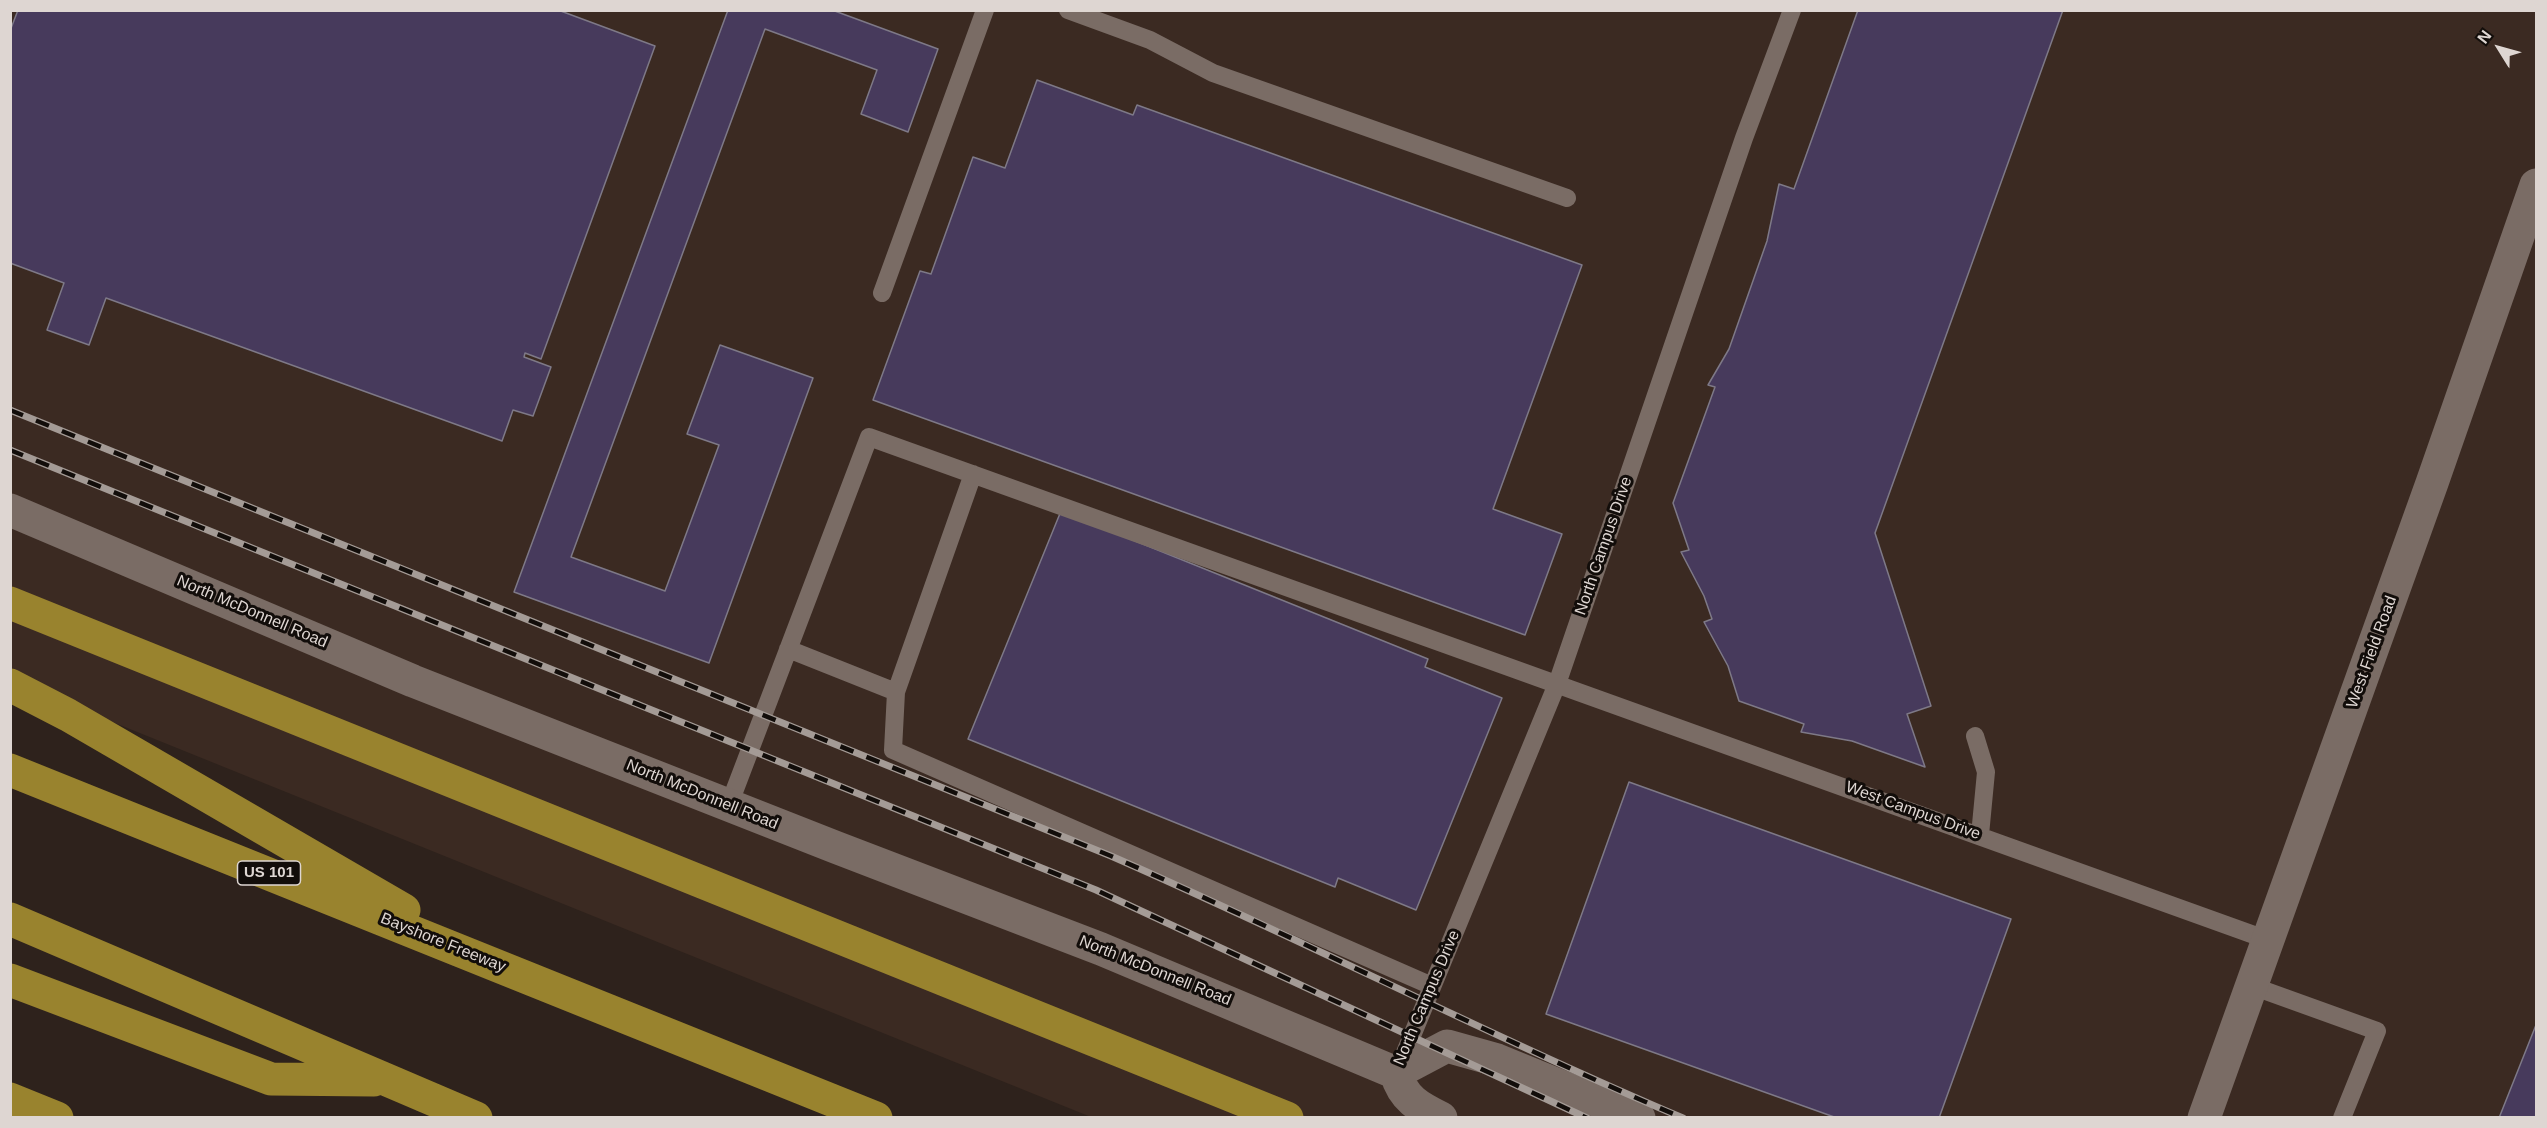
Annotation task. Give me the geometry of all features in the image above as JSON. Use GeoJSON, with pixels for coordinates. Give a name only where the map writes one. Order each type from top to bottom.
{"type":"FeatureCollection","features":[{"type":"Feature","properties":{"kind":"highway"},"geometry":{"type":"LineString","coordinates":[[10,603],[1287,1118]]}},
{"type":"Feature","properties":{"kind":"highway"},"geometry":{"type":"LineString","coordinates":[[10,686],[68,715],[505,968]]}},
{"type":"Feature","properties":{"kind":"highway","name":"Bayshore Freeway"},"geometry":{"type":"LineString","coordinates":[[10,770],[876,1118]]}},
{"type":"Feature","properties":{"kind":"highway"},"geometry":{"type":"LineString","coordinates":[[10,919],[477,1118]]}},
{"type":"Feature","properties":{"kind":"highway"},"geometry":{"type":"LineString","coordinates":[[10,980],[271,1080],[388,1080]]}},
{"type":"Feature","properties":{"kind":"highway"},"geometry":{"type":"LineString","coordinates":[[10,1099],[57,1118]]}},
{"type":"Feature","properties":{"kind":"highway"},"geometry":{"type":"LineString","coordinates":[[10,1109],[38,1118]]}},
{"type":"Feature","properties":{"kind":"street","name":"West Field Road"},"geometry":{"type":"LineString","coordinates":[[2205,1118],[2429,494],[2536,185]]}},
{"type":"Feature","properties":{"kind":"street","name":"North McDonnell Road"},"geometry":{"type":"LineString","coordinates":[[10,510],[421,684],[1121,956],[1396,1073]]}},
{"type":"Feature","properties":{"kind":"street"},"geometry":{"type":"LineString","coordinates":[[1441,1118],[1419,1107],[1408,1098],[1399,1085],[1396,1073],[1447,1046],[1497,1060],[1639,1118]]}},
{"type":"Feature","properties":{"kind":"lane"},"geometry":{"type":"LineString","coordinates":[[882,293],[985,10]]}},
{"type":"Feature","properties":{"kind":"lane"},"geometry":{"type":"LineString","coordinates":[[1068,10],[1150,40],[1213,73],[1567,198]]}},
{"type":"Feature","properties":{"kind":"lane","name":"North Campus Drive"},"geometry":{"type":"LineString","coordinates":[[1396,1073],[1557,684],[1744,138],[1792,10]]}},
{"type":"Feature","properties":{"kind":"lane","name":"West Campus Drive"},"geometry":{"type":"LineString","coordinates":[[788,649],[869,437],[2268,940]]}},
{"type":"Feature","properties":{"kind":"lane"},"geometry":{"type":"LineString","coordinates":[[973,474],[896,692],[893,750],[1432,986]]}},
{"type":"Feature","properties":{"kind":"lane"},"geometry":{"type":"LineString","coordinates":[[729,805],[788,649],[896,692]]}},
{"type":"Feature","properties":{"kind":"lane"},"geometry":{"type":"LineString","coordinates":[[1975,736],[1986,772],[1980,835]]}},
{"type":"Feature","properties":{"kind":"lane"},"geometry":{"type":"LineString","coordinates":[[2252,986],[2377,1031],[2342,1118]]}},
{"type":"Feature","properties":{"kind":"shaded area"},"geometry":{"type":"Polygon","coordinates":[[[10,11],[2536,11],[2536,1117],[1091,1117],[11,681],[10,11]]]}},
{"type":"Feature","properties":{"kind":"building"},"geometry":{"type":"Polygon","coordinates":[[[18,10],[558,10],[655,46],[541,359],[525,353],[524,357],[551,367],[533,416],[513,410],[502,441],[106,298],[89,345],[47,330],[64,283],[10,263],[10,31],[18,10]]]}},
{"type":"Feature","properties":{"kind":"building"},"geometry":{"type":"Polygon","coordinates":[[[728,10],[832,10],[938,49],[908,132],[861,114],[877,70],[765,29],[571,557],[665,591],[719,445],[687,434],[720,345],[813,378],[709,663],[514,592],[728,10]]]}},
{"type":"Feature","properties":{"kind":"building"},"geometry":{"type":"Polygon","coordinates":[[[1858,10],[2063,10],[1875,533],[1931,706],[1907,714],[1925,767],[1852,741],[1801,732],[1804,724],[1739,701],[1728,666],[1704,622],[1712,619],[1704,596],[1681,552],[1689,550],[1673,503],[1715,387],[1708,385],[1729,349],[1767,241],[1779,184],[1794,189],[1858,10]]]}},
{"type":"Feature","properties":{"kind":"building"},"geometry":{"type":"Polygon","coordinates":[[[1037,80],[1133,115],[1137,105],[1582,265],[1493,509],[1562,534],[1525,635],[873,400],[920,271],[931,274],[973,157],[1005,168],[1037,80]]]}},
{"type":"Feature","properties":{"kind":"building"},"geometry":{"type":"Polygon","coordinates":[[[1061,511],[1428,659],[1425,667],[1502,698],[1416,910],[1338,878],[1335,887],[968,739],[1061,511]]]}},
{"type":"Feature","properties":{"kind":"building"},"geometry":{"type":"Polygon","coordinates":[[[1629,782],[2011,919],[1939,1118],[1837,1118],[1546,1014],[1629,782]]]}},
{"type":"Feature","properties":{"kind":"building"},"geometry":{"type":"Polygon","coordinates":[[[2536,1025],[2536,1118],[2499,1118],[2536,1025]]]}},
{"type":"Feature","properties":{"kind":"railway"},"geometry":{"type":"LineString","coordinates":[[10,410],[1111,856],[1683,1118]]}},
{"type":"Feature","properties":{"kind":"railway"},"geometry":{"type":"LineString","coordinates":[[10,450],[1096,890],[1587,1118]]}}]}
